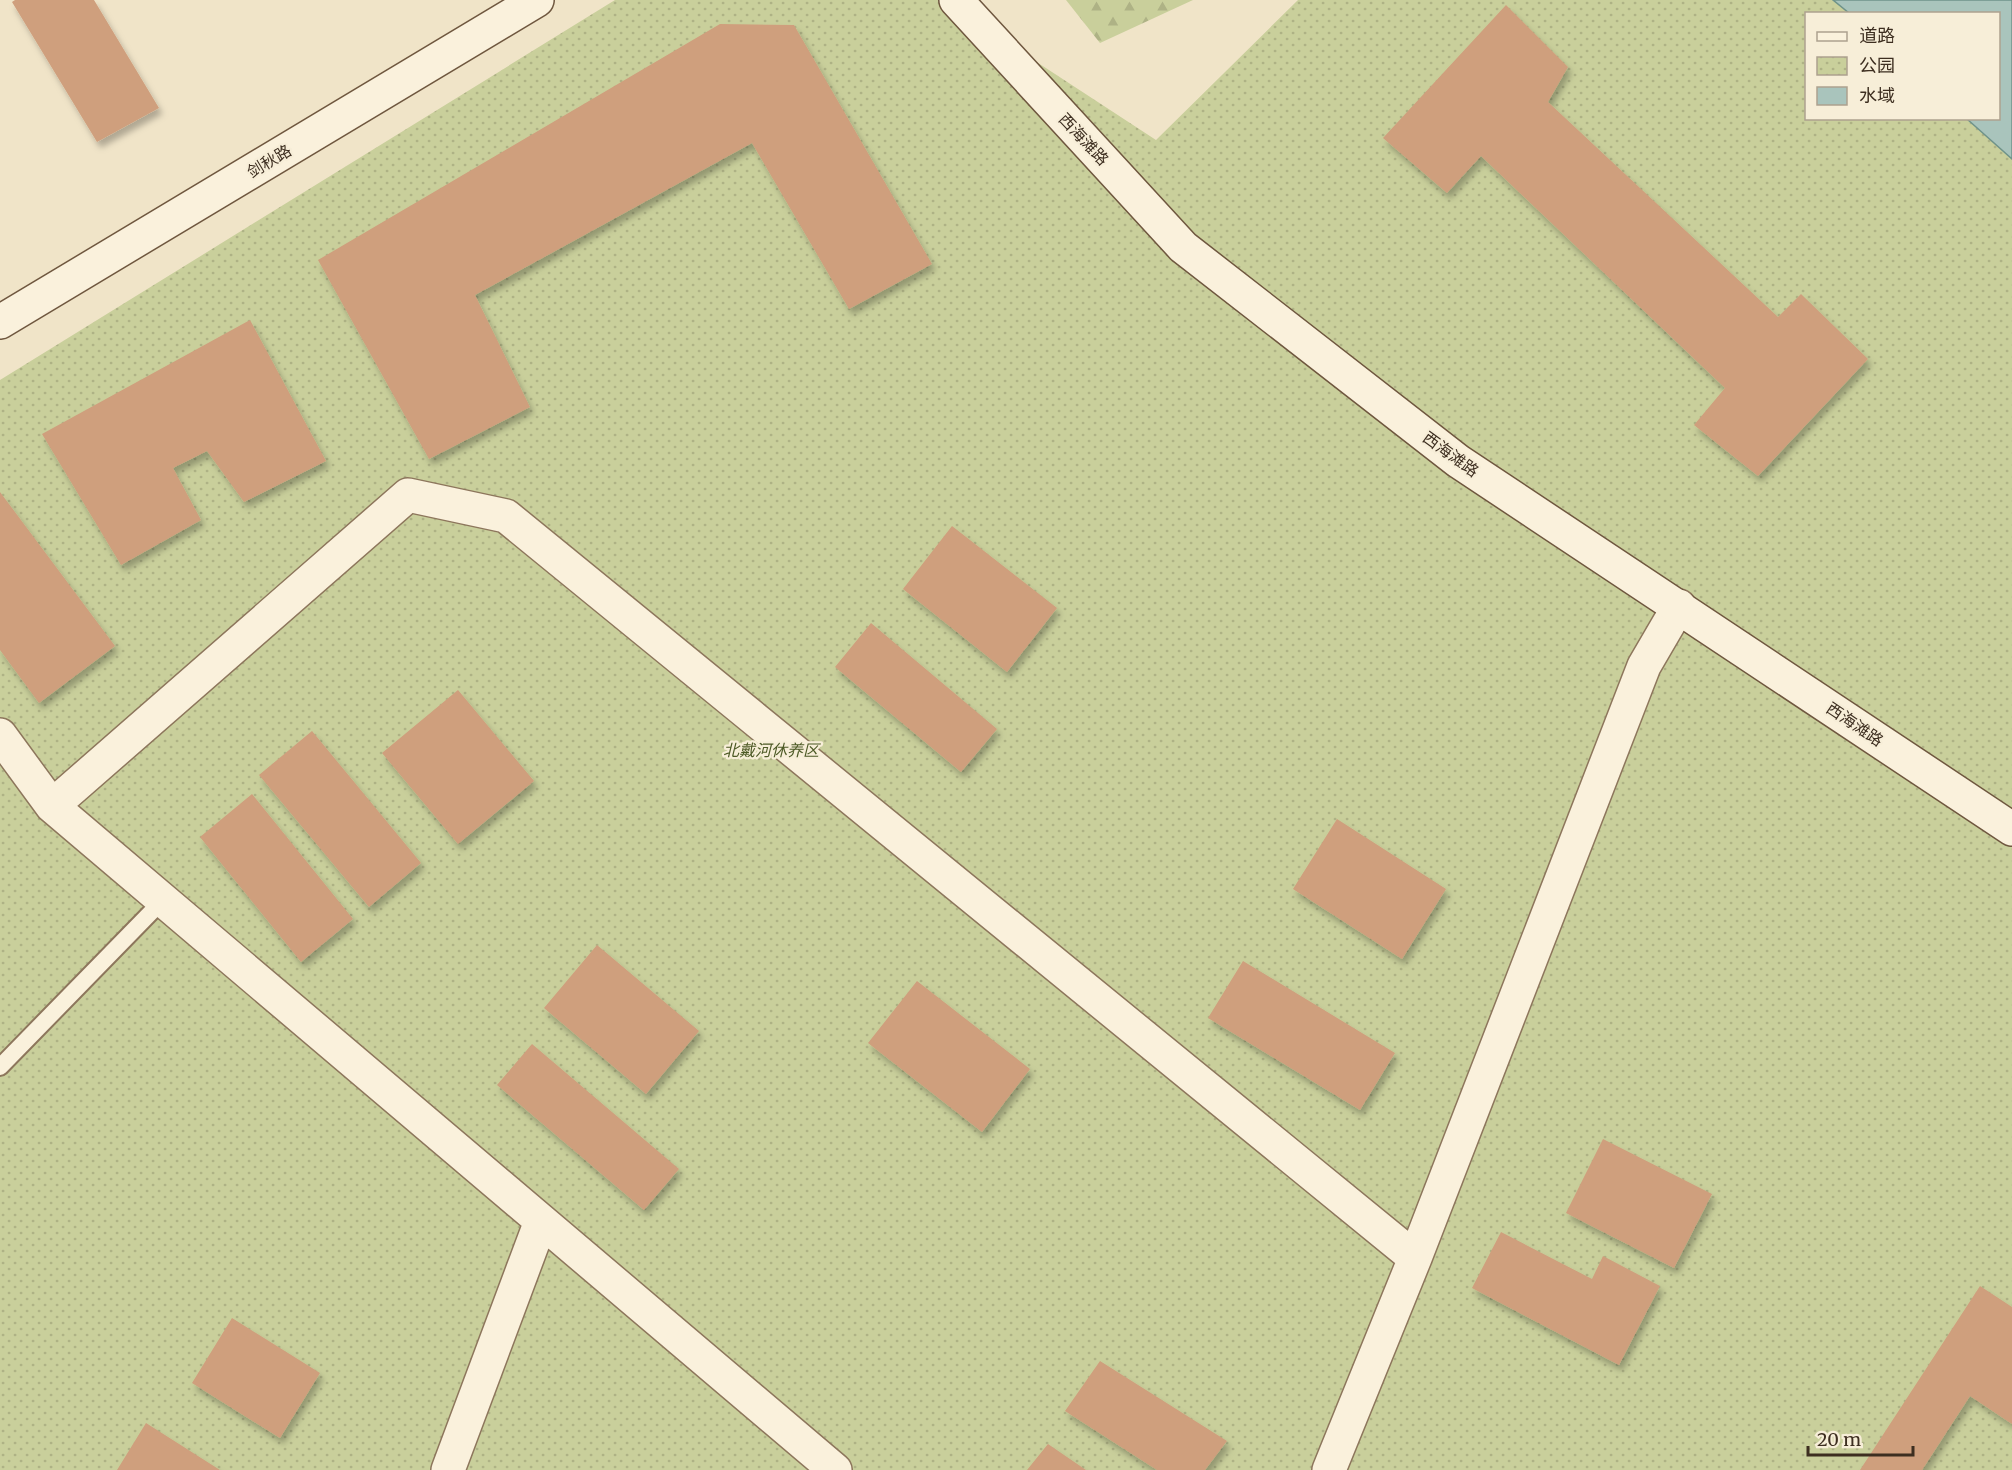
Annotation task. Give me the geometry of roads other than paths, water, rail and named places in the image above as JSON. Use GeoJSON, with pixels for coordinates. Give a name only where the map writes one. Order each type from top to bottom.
{"type":"FeatureCollection","features":[{"type":"Feature","properties":{"kind":"street","name":"剑秋路"},"geometry":{"type":"LineString","coordinates":[[0,322],[537,0]]}},
{"type":"Feature","properties":{"kind":"street","name":"西海滩路"},"geometry":{"type":"LineString","coordinates":[[956,0],[1183,247],[1458,461],[2012,829]]}},
{"type":"Feature","properties":{"kind":"street"},"geometry":{"type":"LineString","coordinates":[[52,806],[408,495],[506,516],[1415,1258]]}},
{"type":"Feature","properties":{"kind":"street"},"geometry":{"type":"LineString","coordinates":[[1329,1470],[1415,1258],[1644,666],[1679,606]]}},
{"type":"Feature","properties":{"kind":"street"},"geometry":{"type":"LineString","coordinates":[[0,735],[52,806],[836,1470]]}},
{"type":"Feature","properties":{"kind":"street"},"geometry":{"type":"LineString","coordinates":[[448,1470],[542,1221]]}},
{"type":"Feature","properties":{"kind":"lane"},"geometry":{"type":"LineString","coordinates":[[0,1067],[164,900]]}},
{"type":"Feature","properties":{"kind":"water"},"geometry":{"type":"Polygon","coordinates":[[[1833,0],[2012,0],[2012,159],[1968,120],[2000,120],[2000,12],[1848,12],[1833,0]]]}},
{"type":"Feature","properties":{"kind":"park label","name":"北戴河休养区"},"geometry":{"type":"Point","coordinates":[771,750]}}]}
